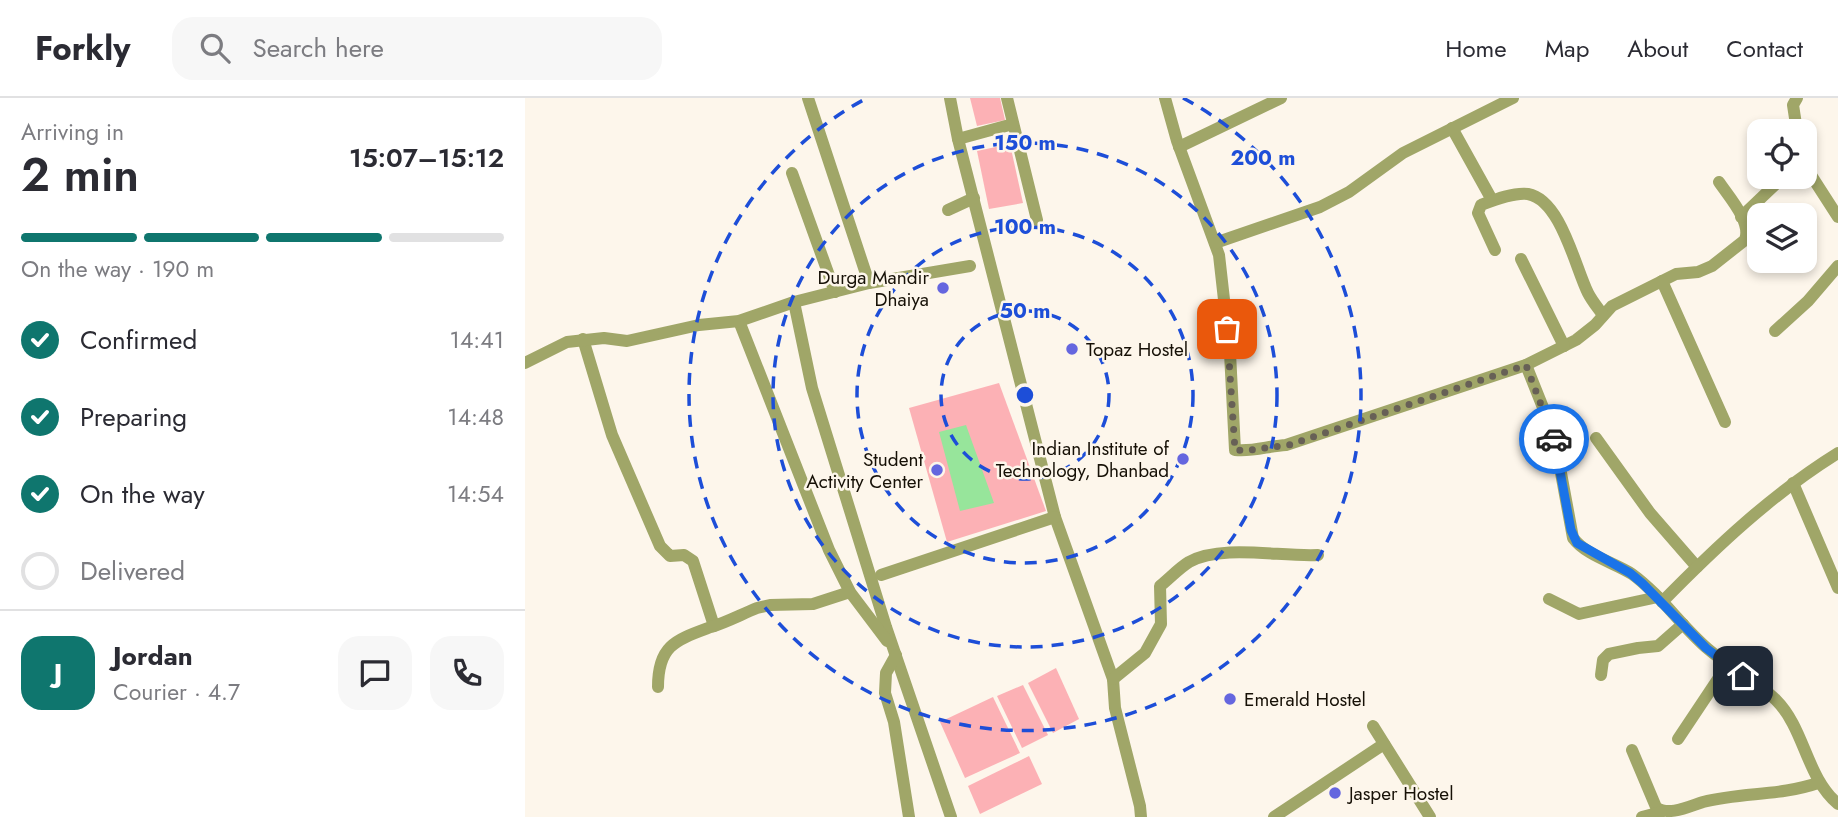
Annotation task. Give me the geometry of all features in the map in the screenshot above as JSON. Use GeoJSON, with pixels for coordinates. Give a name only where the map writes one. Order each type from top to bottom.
{"type":"FeatureCollection","features":[{"type":"Feature","properties":{"kind":"street"},"geometry":{"type":"LineString","coordinates":[[809,98],[869,283]]}},
{"type":"Feature","properties":{"kind":"street"},"geometry":{"type":"LineString","coordinates":[[950,98],[958,139],[1055,517],[1113,679],[1115,708],[1141,817]]}},
{"type":"Feature","properties":{"kind":"street"},"geometry":{"type":"LineString","coordinates":[[1007,98],[1037,220]]}},
{"type":"Feature","properties":{"kind":"street"},"geometry":{"type":"LineString","coordinates":[[1165,98],[1179,148],[1219,255],[1230,353],[1235,450],[1250,452],[1271,446],[1286,446],[1526,365],[1564,346],[1595,325],[1612,306],[1682,272],[1691,273],[1712,266],[1745,240],[1747,234],[1741,217],[1719,182]]}},
{"type":"Feature","properties":{"kind":"street"},"geometry":{"type":"LineString","coordinates":[[1179,148],[1280,98]]}},
{"type":"Feature","properties":{"kind":"street"},"geometry":{"type":"LineString","coordinates":[[1215,243],[1320,207],[1349,192],[1403,153],[1513,98]]}},
{"type":"Feature","properties":{"kind":"street"},"geometry":{"type":"LineString","coordinates":[[1795,119],[1793,105],[1797,98]]}},
{"type":"Feature","properties":{"kind":"street"},"geometry":{"type":"LineString","coordinates":[[958,139],[1013,124]]}},
{"type":"Feature","properties":{"kind":"street"},"geometry":{"type":"LineString","coordinates":[[1452,128],[1492,200]]}},
{"type":"Feature","properties":{"kind":"street"},"geometry":{"type":"LineString","coordinates":[[792,173],[835,292]]}},
{"type":"Feature","properties":{"kind":"street"},"geometry":{"type":"LineString","coordinates":[[1817,186],[1838,217]]}},
{"type":"Feature","properties":{"kind":"street"},"geometry":{"type":"LineString","coordinates":[[1741,217],[1770,189]]}},
{"type":"Feature","properties":{"kind":"street"},"geometry":{"type":"LineString","coordinates":[[1495,250],[1478,213],[1481,205],[1492,200],[1530,194],[1545,204],[1562,227],[1588,293],[1602,315]]}},
{"type":"Feature","properties":{"kind":"street"},"geometry":{"type":"LineString","coordinates":[[948,210],[974,198]]}},
{"type":"Feature","properties":{"kind":"street"},"geometry":{"type":"LineString","coordinates":[[1521,259],[1564,346]]}},
{"type":"Feature","properties":{"kind":"street"},"geometry":{"type":"LineString","coordinates":[[525,363],[567,342],[604,338],[627,341],[699,325],[739,321],[794,302],[869,283],[970,266]]}},
{"type":"Feature","properties":{"kind":"street"},"geometry":{"type":"LineString","coordinates":[[1775,331],[1808,301],[1838,266]]}},
{"type":"Feature","properties":{"kind":"street"},"geometry":{"type":"LineString","coordinates":[[1662,281],[1725,422]]}},
{"type":"Feature","properties":{"kind":"street"},"geometry":{"type":"LineString","coordinates":[[794,302],[812,388],[924,742],[951,817]]}},
{"type":"Feature","properties":{"kind":"street"},"geometry":{"type":"LineString","coordinates":[[739,321],[829,550],[850,592],[895,652]]}},
{"type":"Feature","properties":{"kind":"street"},"geometry":{"type":"LineString","coordinates":[[583,339],[612,435],[660,546],[670,556],[684,555],[693,561],[714,626]]}},
{"type":"Feature","properties":{"kind":"street"},"geometry":{"type":"LineString","coordinates":[[1526,365],[1554,435],[1573,538],[1583,548],[1630,573],[1706,648],[1778,702],[1806,752],[1818,783],[1838,804]]}},
{"type":"Feature","properties":{"kind":"street"},"geometry":{"type":"LineString","coordinates":[[1596,438],[1650,513],[1697,566]]}},
{"type":"Feature","properties":{"kind":"street"},"geometry":{"type":"LineString","coordinates":[[1549,599],[1579,614],[1660,600],[1726,538],[1793,483],[1838,453]]}},
{"type":"Feature","properties":{"kind":"street"},"geometry":{"type":"LineString","coordinates":[[1793,483],[1838,588]]}},
{"type":"Feature","properties":{"kind":"street"},"geometry":{"type":"LineString","coordinates":[[881,575],[1055,517]]}},
{"type":"Feature","properties":{"kind":"street"},"geometry":{"type":"LineString","coordinates":[[1113,679],[1145,653],[1161,624],[1160,586],[1189,562],[1219,552],[1291,557],[1318,555]]}},
{"type":"Feature","properties":{"kind":"street"},"geometry":{"type":"LineString","coordinates":[[658,687],[658,672],[669,648],[678,639],[757,607],[813,604],[850,592]]}},
{"type":"Feature","properties":{"kind":"street"},"geometry":{"type":"LineString","coordinates":[[1601,675],[1603,660],[1609,654],[1658,646],[1683,624]]}},
{"type":"Feature","properties":{"kind":"street"},"geometry":{"type":"LineString","coordinates":[[895,652],[886,674],[884,694],[894,722],[909,817]]}},
{"type":"Feature","properties":{"kind":"street"},"geometry":{"type":"LineString","coordinates":[[1678,739],[1728,664]]}},
{"type":"Feature","properties":{"kind":"street"},"geometry":{"type":"LineString","coordinates":[[1373,726],[1430,817]]}},
{"type":"Feature","properties":{"kind":"street"},"geometry":{"type":"LineString","coordinates":[[1274,817],[1384,744]]}},
{"type":"Feature","properties":{"kind":"street"},"geometry":{"type":"LineString","coordinates":[[1632,750],[1661,812]]}},
{"type":"Feature","properties":{"kind":"street"},"geometry":{"type":"LineString","coordinates":[[1642,817],[1748,794],[1795,791],[1818,783]]}},
{"type":"Feature","properties":{"kind":"shaded area"},"geometry":{"type":"Polygon","coordinates":[[[970,98],[1000,98],[1005,120],[977,126],[970,98]]]}},
{"type":"Feature","properties":{"kind":"shaded area"},"geometry":{"type":"Polygon","coordinates":[[[1010,144],[1023,203],[989,209],[977,151],[1010,144]]]}},
{"type":"Feature","properties":{"kind":"shaded area"},"geometry":{"type":"Polygon","coordinates":[[[999,383],[1046,511],[947,542],[909,408],[999,383]]]}},
{"type":"Feature","properties":{"kind":"shaded area"},"geometry":{"type":"Polygon","coordinates":[[[966,425],[994,503],[960,511],[939,432],[966,425]]]}},
{"type":"Feature","properties":{"kind":"shaded area"},"geometry":{"type":"Polygon","coordinates":[[[1056,668],[1079,719],[1053,733],[1028,683],[1056,668]]]}},
{"type":"Feature","properties":{"kind":"shaded area"},"geometry":{"type":"Polygon","coordinates":[[[1023,685],[1048,735],[1022,748],[997,696],[1023,685]]]}},
{"type":"Feature","properties":{"kind":"shaded area"},"geometry":{"type":"Polygon","coordinates":[[[993,697],[1020,753],[965,778],[940,722],[993,697]]]}},
{"type":"Feature","properties":{"kind":"shaded area"},"geometry":{"type":"Polygon","coordinates":[[[1029,756],[1042,784],[980,814],[968,786],[1029,756]]]}},
{"type":"Feature","properties":{"kind":"way so far"},"geometry":{"type":"LineString","coordinates":[[1227,329],[1235,450],[1250,452],[1271,446],[1286,446],[1526,365],[1554,439]]}},
{"type":"Feature","properties":{"kind":"place","name":"Durga Mandir Dhaiya"},"geometry":{"type":"Point","coordinates":[943,288]}},
{"type":"Feature","properties":{"kind":"place","name":"Topaz Hostel"},"geometry":{"type":"Point","coordinates":[1072,349]}},
{"type":"Feature","properties":{"kind":"place","name":"Indian Institute of Technology, Dhanbad"},"geometry":{"type":"Point","coordinates":[1183,459]}},
{"type":"Feature","properties":{"kind":"place","name":"Student Activity Center"},"geometry":{"type":"Point","coordinates":[937,470]}},
{"type":"Feature","properties":{"kind":"place","name":"Emerald Hostel"},"geometry":{"type":"Point","coordinates":[1230,699]}},
{"type":"Feature","properties":{"kind":"place","name":"Jasper Hostel"},"geometry":{"type":"Point","coordinates":[1335,793]}},
{"type":"Feature","properties":{"kind":"route"},"geometry":{"type":"LineString","coordinates":[[1554,439],[1573,538],[1583,548],[1630,573],[1653,592],[1706,648],[1743,676]]}}]}
